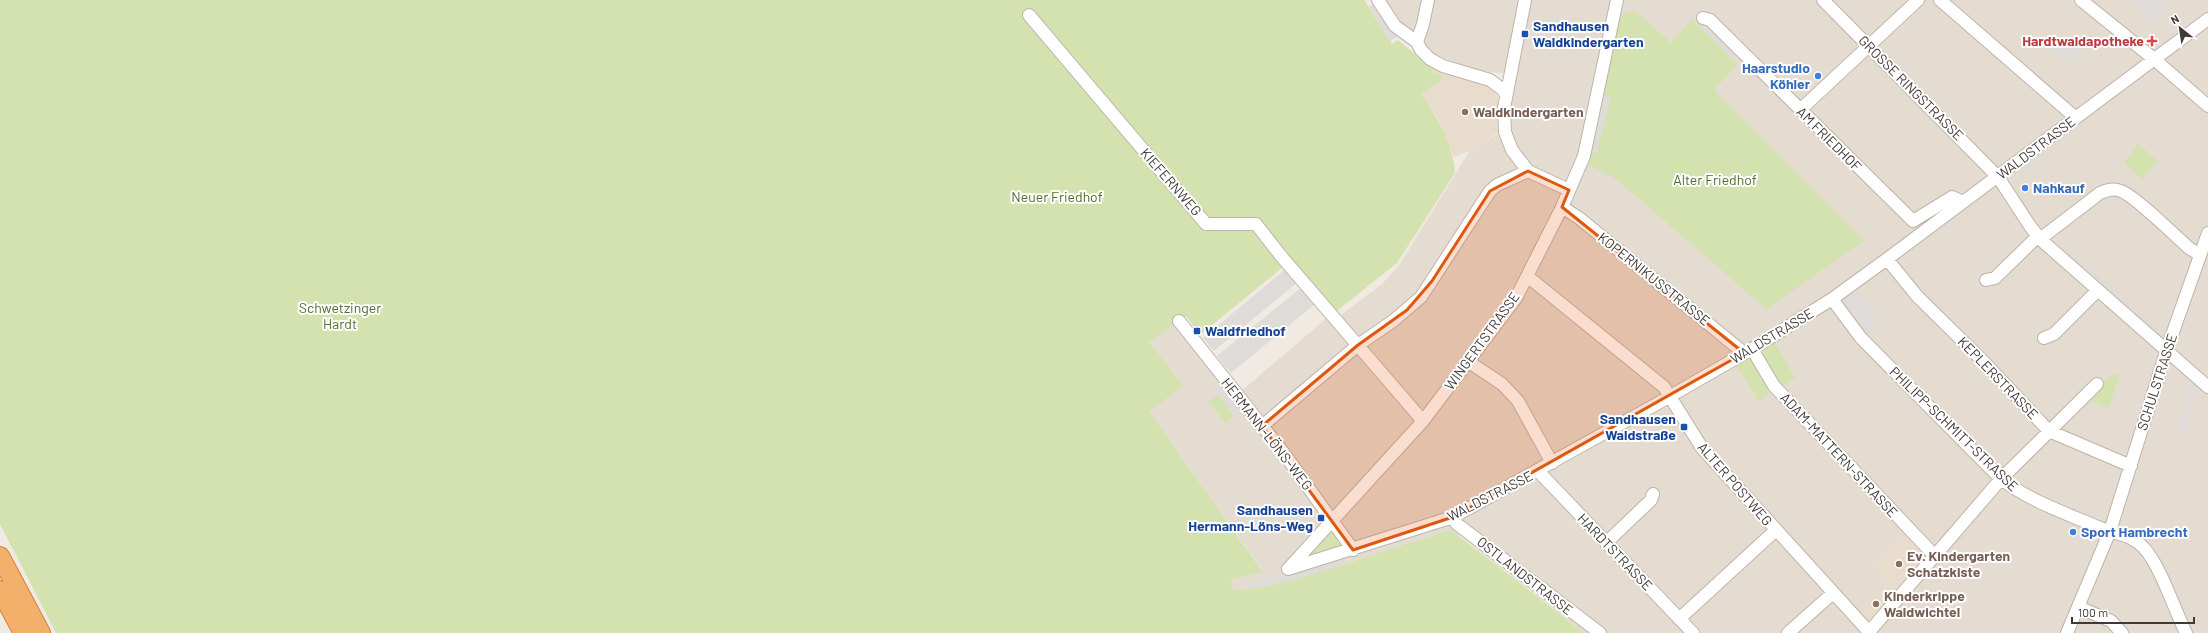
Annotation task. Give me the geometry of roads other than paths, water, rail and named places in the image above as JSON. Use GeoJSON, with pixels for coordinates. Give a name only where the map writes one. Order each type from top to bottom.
{"type":"FeatureCollection","features":[{"type":"Feature","properties":{"kind":"highway"},"geometry":{"type":"LineString","coordinates":[[0,557],[41,633]]}},
{"type":"Feature","properties":{"kind":"highway"},"geometry":{"type":"LineString","coordinates":[[0,590],[23,633]]}},
{"type":"Feature","properties":{"kind":"street"},"geometry":{"type":"LineString","coordinates":[[1378,0],[1395,26],[1417,42],[1421,50],[1430,59],[1443,66],[1482,76],[1497,84],[1506,94]]}},
{"type":"Feature","properties":{"kind":"street"},"geometry":{"type":"LineString","coordinates":[[1417,42],[1423,24],[1428,0]]}},
{"type":"Feature","properties":{"kind":"street"},"geometry":{"type":"LineString","coordinates":[[1525,0],[1506,94],[1503,116],[1505,132],[1512,150],[1528,171],[1569,190]]}},
{"type":"Feature","properties":{"kind":"street","name":"WINGERTSTRASSE"},"geometry":{"type":"LineString","coordinates":[[1288,569],[1423,421],[1516,298],[1562,207],[1584,156],[1617,0]]}},
{"type":"Feature","properties":{"kind":"street","name":"GROSSE RINGSTRASSE"},"geometry":{"type":"LineString","coordinates":[[1823,0],[1998,176],[2039,237],[2167,349],[2208,387]]}},
{"type":"Feature","properties":{"kind":"street"},"geometry":{"type":"LineString","coordinates":[[1800,110],[1918,0]]}},
{"type":"Feature","properties":{"kind":"street"},"geometry":{"type":"LineString","coordinates":[[1940,0],[2076,118]]}},
{"type":"Feature","properties":{"kind":"street"},"geometry":{"type":"LineString","coordinates":[[2081,0],[2154,59],[2208,106]]}},
{"type":"Feature","properties":{"kind":"street","name":"KIEFERNWEG"},"geometry":{"type":"LineString","coordinates":[[1029,16],[1206,224],[1256,224],[1281,256],[1423,421]]}},
{"type":"Feature","properties":{"kind":"street","name":"AM FRIEDHOF"},"geometry":{"type":"LineString","coordinates":[[1703,18],[1710,20],[1913,221],[1952,197],[1963,202]]}},
{"type":"Feature","properties":{"kind":"street","name":"WALDSTRASSE"},"geometry":{"type":"LineString","coordinates":[[1288,569],[1353,550],[1453,517],[1538,471],[1748,351],[1832,299],[2208,19]]}},
{"type":"Feature","properties":{"kind":"street"},"geometry":{"type":"LineString","coordinates":[[1482,76],[1499,76],[1512,70]]}},
{"type":"Feature","properties":{"kind":"street"},"geometry":{"type":"LineString","coordinates":[[1262,426],[1358,345],[1393,321],[1421,296],[1490,191],[1497,185],[1528,171]]}},
{"type":"Feature","properties":{"kind":"street"},"geometry":{"type":"LineString","coordinates":[[1986,280],[1995,278],[2039,237],[2100,193],[2108,189],[2116,189],[2128,195],[2189,248],[2200,255]]}},
{"type":"Feature","properties":{"kind":"street","name":"KOPERNIKUSSTRASSE"},"geometry":{"type":"LineString","coordinates":[[1562,207],[1579,218],[1748,351]]}},
{"type":"Feature","properties":{"kind":"street","name":"SCHULSTRASSE"},"geometry":{"type":"LineString","coordinates":[[2067,633],[2110,531],[2167,349],[2208,233]]}},
{"type":"Feature","properties":{"kind":"street","name":"KEPLERSTRASSE"},"geometry":{"type":"LineString","coordinates":[[1887,259],[1918,296],[2050,431],[2131,466]]}},
{"type":"Feature","properties":{"kind":"street","name":"ALTER POSTWEG"},"geometry":{"type":"LineString","coordinates":[[1527,276],[1664,387],[1702,448],[1869,633]]}},
{"type":"Feature","properties":{"kind":"street"},"geometry":{"type":"LineString","coordinates":[[2044,338],[2054,334],[2098,290]]}},
{"type":"Feature","properties":{"kind":"street","name":"PHILIPP-SCHMITT-STRASSE"},"geometry":{"type":"LineString","coordinates":[[1832,299],[1861,338],[2001,479],[2020,494],[2110,531],[2132,538],[2146,550],[2154,563],[2186,633]]}},
{"type":"Feature","properties":{"kind":"street","name":"HERMANN-LÖNS-WEG"},"geometry":{"type":"LineString","coordinates":[[1179,321],[1262,426],[1353,550]]}},
{"type":"Feature","properties":{"kind":"street","name":"ADAM-MATTERN-STRASSE"},"geometry":{"type":"LineString","coordinates":[[1748,351],[1774,386],[1935,556]]}},
{"type":"Feature","properties":{"kind":"street"},"geometry":{"type":"LineString","coordinates":[[1468,362],[1502,384],[1515,396],[1552,463]]}},
{"type":"Feature","properties":{"kind":"street"},"geometry":{"type":"LineString","coordinates":[[1869,633],[2001,479],[2098,384]]}},
{"type":"Feature","properties":{"kind":"street","name":"HARDTSTRASSE"},"geometry":{"type":"LineString","coordinates":[[1538,471],[1693,633]]}},
{"type":"Feature","properties":{"kind":"street"},"geometry":{"type":"LineString","coordinates":[[1606,543],[1651,500],[1653,494]]}},
{"type":"Feature","properties":{"kind":"street","name":"OSTLANDSTRASSE"},"geometry":{"type":"LineString","coordinates":[[1453,517],[1457,524],[1600,633]]}},
{"type":"Feature","properties":{"kind":"street"},"geometry":{"type":"LineString","coordinates":[[1679,619],[1776,530]]}},
{"type":"Feature","properties":{"kind":"street"},"geometry":{"type":"LineString","coordinates":[[1788,633],[1833,593]]}},
{"type":"Feature","properties":{"kind":"street"},"geometry":{"type":"LineString","coordinates":[[2078,607],[2111,621],[2122,633]]}},
{"type":"Feature","properties":{"kind":"place","name":"Sandhausen Waldkindergarten"},"geometry":{"type":"Point","coordinates":[1525,34]}},
{"type":"Feature","properties":{"kind":"place","name":"Hardtwaldapotheke"},"geometry":{"type":"Point","coordinates":[2152,41]}},
{"type":"Feature","properties":{"kind":"place","name":"Haarstudio Köhler"},"geometry":{"type":"Point","coordinates":[1818,76]}},
{"type":"Feature","properties":{"kind":"place","name":"Waldkindergarten"},"geometry":{"type":"Point","coordinates":[1465,112]}},
{"type":"Feature","properties":{"kind":"place","name":"Nahkauf"},"geometry":{"type":"Point","coordinates":[2025,188]}},
{"type":"Feature","properties":{"kind":"place","name":"Waldfriedhof"},"geometry":{"type":"Point","coordinates":[1197,331]}},
{"type":"Feature","properties":{"kind":"place","name":"Sandhausen Waldstraße"},"geometry":{"type":"Point","coordinates":[1684,427]}},
{"type":"Feature","properties":{"kind":"place","name":"Sandhausen Hermann-Löns-Weg"},"geometry":{"type":"Point","coordinates":[1321,518]}},
{"type":"Feature","properties":{"kind":"place","name":"Sport Hambrecht"},"geometry":{"type":"Point","coordinates":[2073,532]}},
{"type":"Feature","properties":{"kind":"place","name":"Ev. Kindergarten Schatzkiste"},"geometry":{"type":"Point","coordinates":[1899,564]}},
{"type":"Feature","properties":{"kind":"place","name":"Kinderkrippe Waldwichtel"},"geometry":{"type":"Point","coordinates":[1876,604]}},
{"type":"Feature","properties":{"kind":"park label","name":"Alter Friedhof"},"geometry":{"type":"Point","coordinates":[1715,180]}},
{"type":"Feature","properties":{"kind":"park label","name":"Neuer Friedhof"},"geometry":{"type":"Point","coordinates":[1057,197]}},
{"type":"Feature","properties":{"kind":"park label","name":"Schwetzinger Hardt"},"geometry":{"type":"Point","coordinates":[340,316]}}]}
